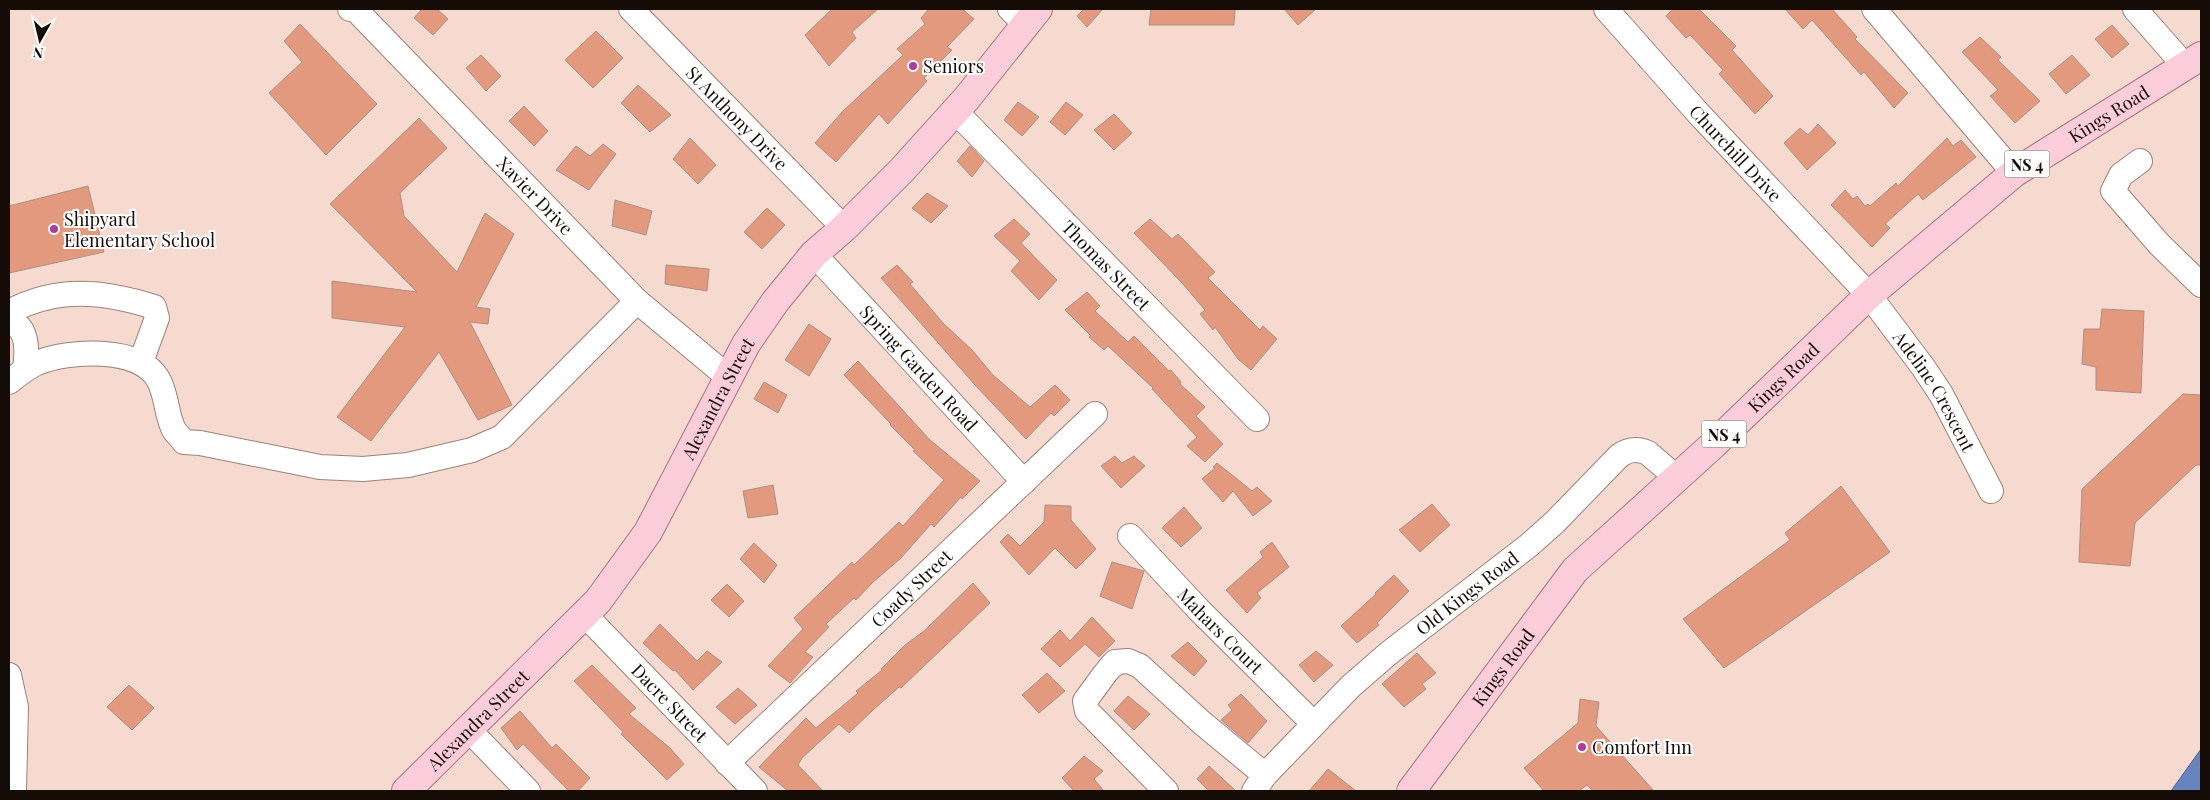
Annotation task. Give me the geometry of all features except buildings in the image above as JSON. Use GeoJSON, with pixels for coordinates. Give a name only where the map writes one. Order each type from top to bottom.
{"type":"FeatureCollection","features":[{"type":"Feature","properties":{"kind":"main road","name":"Alexandra Street"},"geometry":{"type":"LineString","coordinates":[[406,791],[585,615],[612,583],[648,532],[728,377],[746,344],[766,314],[814,254],[844,228],[902,170],[955,111],[1025,14]]}},
{"type":"Feature","properties":{"kind":"main road","name":"Kings Road"},"geometry":{"type":"LineString","coordinates":[[1412,791],[1575,570],[1677,478],[1869,295],[2014,172],[2193,61]]}},
{"type":"Feature","properties":{"kind":"street","name":"Xavier Drive"},"geometry":{"type":"LineString","coordinates":[[350,9],[356,10],[637,301],[728,377]]}},
{"type":"Feature","properties":{"kind":"street","name":"St Anthony Drive"},"geometry":{"type":"LineString","coordinates":[[631,9],[844,228]]}},
{"type":"Feature","properties":{"kind":"street"},"geometry":{"type":"LineString","coordinates":[[1874,9],[2014,172]]}},
{"type":"Feature","properties":{"kind":"street"},"geometry":{"type":"LineString","coordinates":[[2135,9],[2193,61]]}},
{"type":"Feature","properties":{"kind":"street","name":"Churchill Drive"},"geometry":{"type":"LineString","coordinates":[[1620,14],[1641,50],[1869,295]]}},
{"type":"Feature","properties":{"kind":"street","name":"Thomas Street"},"geometry":{"type":"LineString","coordinates":[[955,111],[1256,419]]}},
{"type":"Feature","properties":{"kind":"street"},"geometry":{"type":"LineString","coordinates":[[2140,162],[2121,175],[2113,191],[2159,244],[2201,285]]}},
{"type":"Feature","properties":{"kind":"street","name":"Spring Garden Road"},"geometry":{"type":"LineString","coordinates":[[814,254],[1024,482]]}},
{"type":"Feature","properties":{"kind":"street"},"geometry":{"type":"LineString","coordinates":[[9,312],[26,303],[74,293],[101,294],[128,299],[154,307],[157,318],[141,362]]}},
{"type":"Feature","properties":{"kind":"street","name":"Adeline Crescent"},"geometry":{"type":"LineString","coordinates":[[1869,295],[1941,394],[1991,491]]}},
{"type":"Feature","properties":{"kind":"street"},"geometry":{"type":"LineString","coordinates":[[17,376],[56,357],[104,354],[141,362],[158,379],[174,430],[184,442],[200,443],[320,467],[357,469],[408,465],[472,450],[502,437],[637,301]]}},
{"type":"Feature","properties":{"kind":"street"},"geometry":{"type":"LineString","coordinates":[[9,322],[13,323],[23,335],[27,353],[17,376]]}},
{"type":"Feature","properties":{"kind":"street","name":"Coady Street"},"geometry":{"type":"LineString","coordinates":[[727,763],[1095,414]]}},
{"type":"Feature","properties":{"kind":"street","name":"Old Kings Road"},"geometry":{"type":"LineString","coordinates":[[1166,791],[1087,711],[1085,701],[1116,662],[1121,660],[1136,662],[1201,722],[1260,783],[1351,686],[1389,653],[1481,580],[1500,568],[1555,522],[1621,454],[1632,450],[1648,453],[1677,478]]}},
{"type":"Feature","properties":{"kind":"street","name":"Mahars Court"},"geometry":{"type":"LineString","coordinates":[[1130,536],[1192,603],[1314,724]]}},
{"type":"Feature","properties":{"kind":"street","name":"Dacre Street"},"geometry":{"type":"LineString","coordinates":[[585,615],[755,791]]}},
{"type":"Feature","properties":{"kind":"street"},"geometry":{"type":"LineString","coordinates":[[9,676],[16,707],[14,791]]}},
{"type":"Feature","properties":{"kind":"street"},"geometry":{"type":"LineString","coordinates":[[469,730],[528,791]]}},
{"type":"Feature","properties":{"kind":"water"},"geometry":{"type":"Polygon","coordinates":[[[2201,749],[2201,791],[2171,791],[2201,749]]]}},
{"type":"Feature","properties":{"kind":"place","name":"Seniors"},"geometry":{"type":"Point","coordinates":[913,66]}},
{"type":"Feature","properties":{"kind":"place","name":"Shipyard Elementary School"},"geometry":{"type":"Point","coordinates":[54,229]}},
{"type":"Feature","properties":{"kind":"place","name":"Comfort Inn"},"geometry":{"type":"Point","coordinates":[1582,747]}}]}
